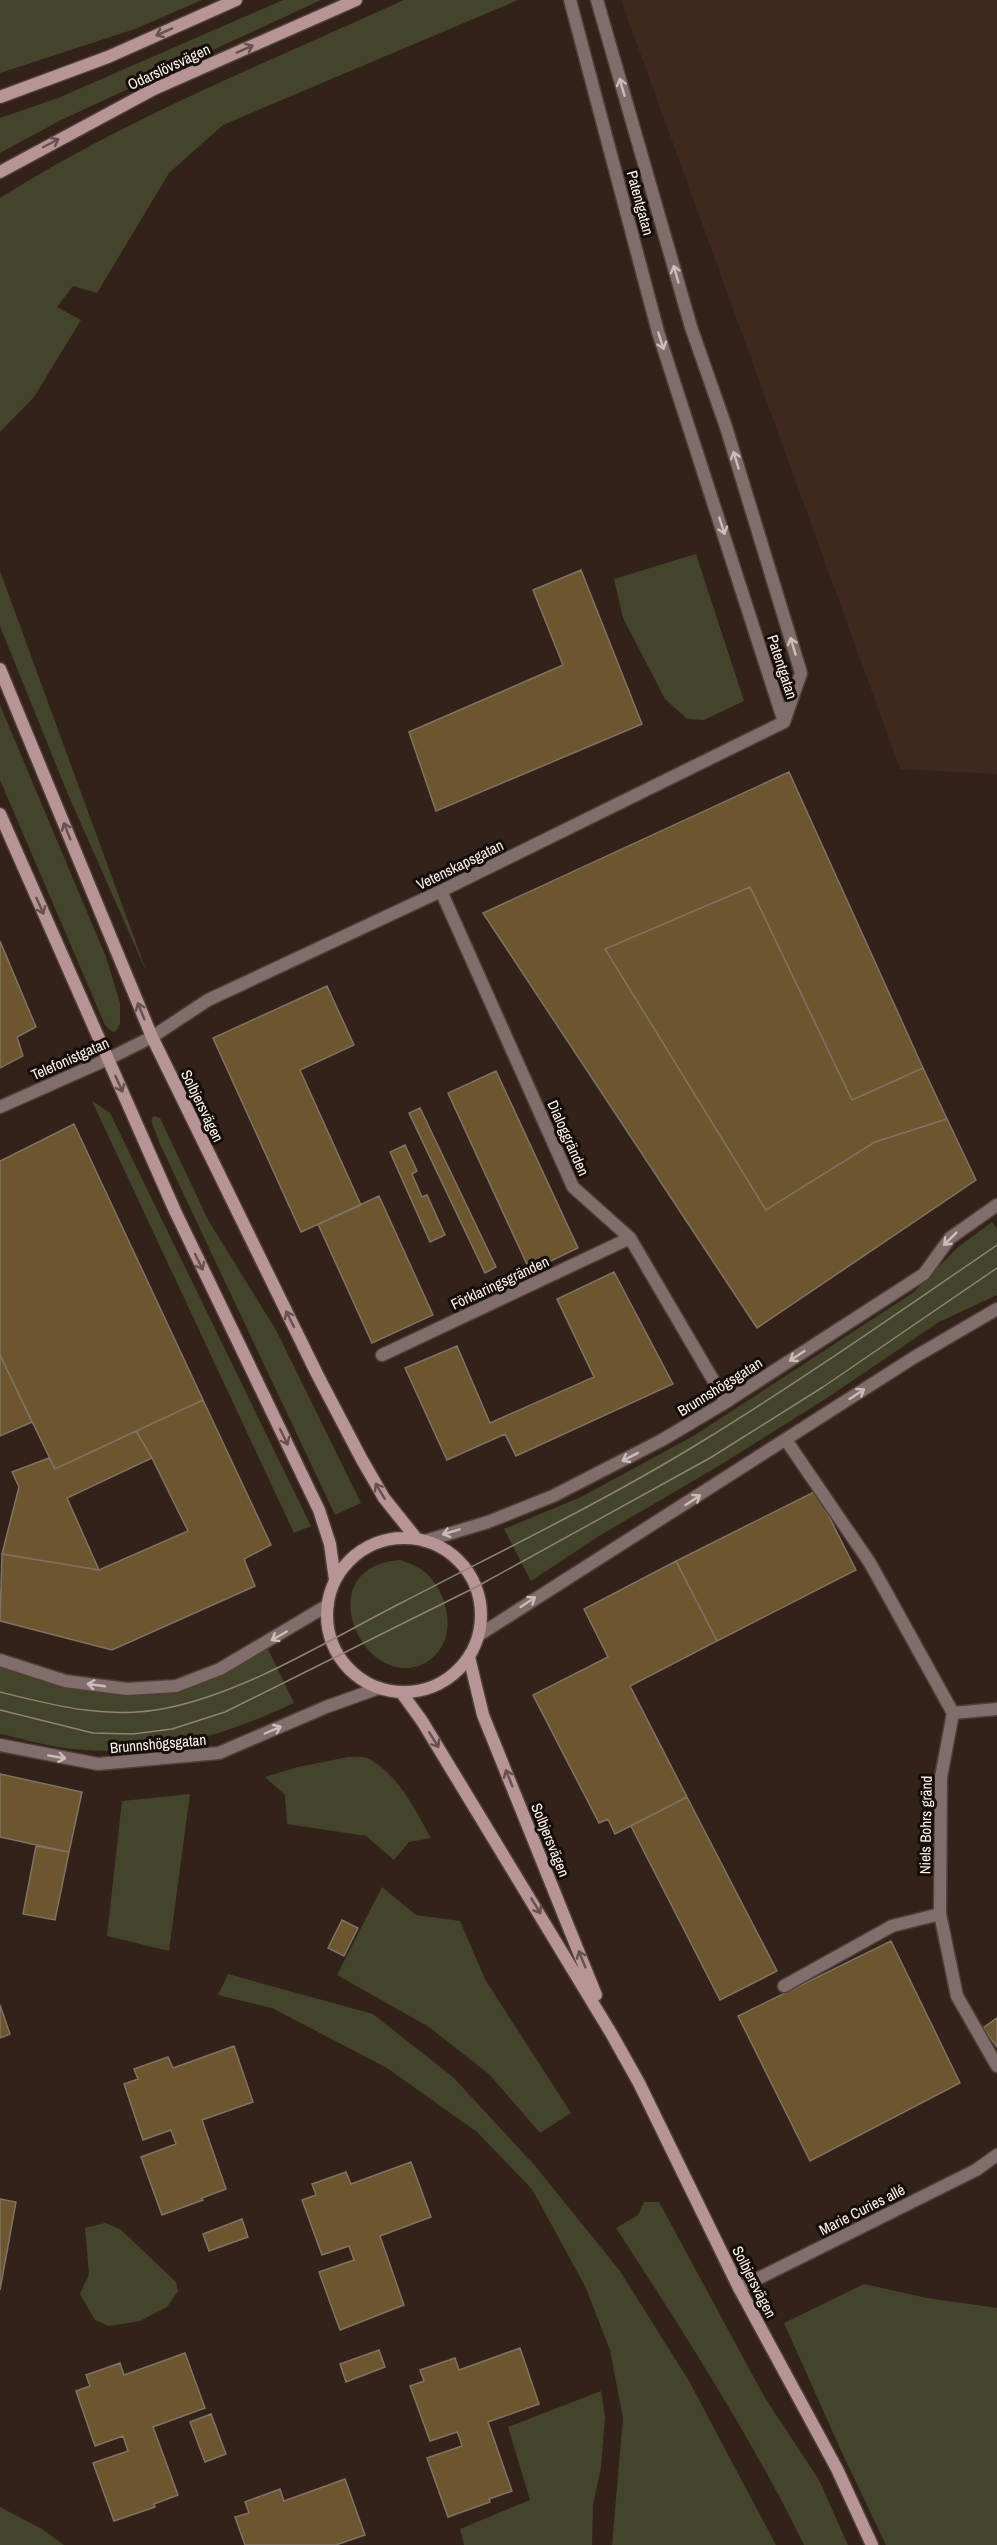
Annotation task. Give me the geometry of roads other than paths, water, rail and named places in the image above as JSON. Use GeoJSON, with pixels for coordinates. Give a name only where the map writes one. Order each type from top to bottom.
{"type":"FeatureCollection","features":[{"type":"Feature","properties":{"kind":"main road"},"geometry":{"type":"LineString","coordinates":[[0,97],[108,57],[236,0]]}},
{"type":"Feature","properties":{"kind":"main road","name":"Odarslövsvägen"},"geometry":{"type":"LineString","coordinates":[[0,172],[154,89],[356,0]]}},
{"type":"Feature","properties":{"kind":"main road","name":"Solbjersvägen"},"geometry":{"type":"LineString","coordinates":[[0,669],[152,1037],[344,1426],[384,1498],[420,1539]]}},
{"type":"Feature","properties":{"kind":"main road","name":"Solbjersvägen"},"geometry":{"type":"LineString","coordinates":[[0,814],[175,1211],[319,1510],[330,1544],[335,1581]]}},
{"type":"Feature","properties":{"kind":"main road","name":"Solbjersvägen"},"geometry":{"type":"LineString","coordinates":[[420,1539],[448,1551],[466,1569],[476,1587],[481,1611],[479,1635],[469,1657],[451,1677],[435,1686],[419,1691],[401,1692],[379,1688],[356,1675],[339,1656],[331,1639],[328,1605],[335,1581],[352,1558],[369,1547],[388,1540],[420,1539]]}},
{"type":"Feature","properties":{"kind":"main road","name":"Solbjersvägen"},"geometry":{"type":"LineString","coordinates":[[469,1657],[483,1716],[611,2032]]}},
{"type":"Feature","properties":{"kind":"main road","name":"Solbjersvägen"},"geometry":{"type":"LineString","coordinates":[[401,1692],[423,1721],[611,2032],[639,2083],[739,2288],[837,2469],[872,2545]]}},
{"type":"Feature","properties":{"kind":"street","name":"Patentgatan"},"geometry":{"type":"LineString","coordinates":[[570,0],[658,332],[784,722]]}},
{"type":"Feature","properties":{"kind":"street","name":"Patentgatan"},"geometry":{"type":"LineString","coordinates":[[597,0],[691,327],[726,427],[801,673],[784,722]]}},
{"type":"Feature","properties":{"kind":"street","name":"Vetenskapsgatan"},"geometry":{"type":"LineString","coordinates":[[152,1037],[208,1000],[441,891],[784,722]]}},
{"type":"Feature","properties":{"kind":"street","name":"Dialoggränden"},"geometry":{"type":"LineString","coordinates":[[441,891],[573,1187],[630,1238],[726,1402]]}},
{"type":"Feature","properties":{"kind":"street","name":"Telefonistgatan"},"geometry":{"type":"LineString","coordinates":[[0,1107],[152,1037]]}},
{"type":"Feature","properties":{"kind":"street","name":"Brunnshögsgatan"},"geometry":{"type":"LineString","coordinates":[[420,1539],[488,1522],[553,1496],[662,1440],[726,1402],[924,1274],[950,1238],[997,1204]]}},
{"type":"Feature","properties":{"kind":"street","name":"Förklaringsgränden"},"geometry":{"type":"LineString","coordinates":[[382,1355],[630,1238]]}},
{"type":"Feature","properties":{"kind":"street"},"geometry":{"type":"LineString","coordinates":[[479,1635],[913,1358],[997,1309]]}},
{"type":"Feature","properties":{"kind":"street"},"geometry":{"type":"LineString","coordinates":[[786,1440],[870,1563],[953,1713],[997,1709]]}},
{"type":"Feature","properties":{"kind":"street"},"geometry":{"type":"LineString","coordinates":[[0,1660],[65,1681],[127,1689],[176,1686],[220,1669],[328,1605]]}},
{"type":"Feature","properties":{"kind":"street","name":"Brunnshögsgatan"},"geometry":{"type":"LineString","coordinates":[[0,1745],[98,1764],[219,1754],[326,1707],[379,1688]]}},
{"type":"Feature","properties":{"kind":"street","name":"Niels Bohrs gränd"},"geometry":{"type":"LineString","coordinates":[[953,1713],[941,1777],[940,1914],[957,1996],[997,2067]]}},
{"type":"Feature","properties":{"kind":"street"},"geometry":{"type":"LineString","coordinates":[[784,1986],[892,1926],[940,1914]]}},
{"type":"Feature","properties":{"kind":"street","name":"Marie Curies allé"},"geometry":{"type":"LineString","coordinates":[[739,2288],[976,2170],[997,2155]]}},
{"type":"Feature","properties":{"kind":"tram line"},"geometry":{"type":"LineString","coordinates":[[0,1692],[83,1710],[124,1713],[167,1708],[197,1700],[258,1677],[554,1525],[665,1464],[813,1370],[997,1245]]}},
{"type":"Feature","properties":{"kind":"tram line"},"geometry":{"type":"LineString","coordinates":[[0,1710],[93,1733],[133,1734],[172,1729],[225,1712],[476,1587],[710,1458],[823,1387],[997,1268]]}}]}
